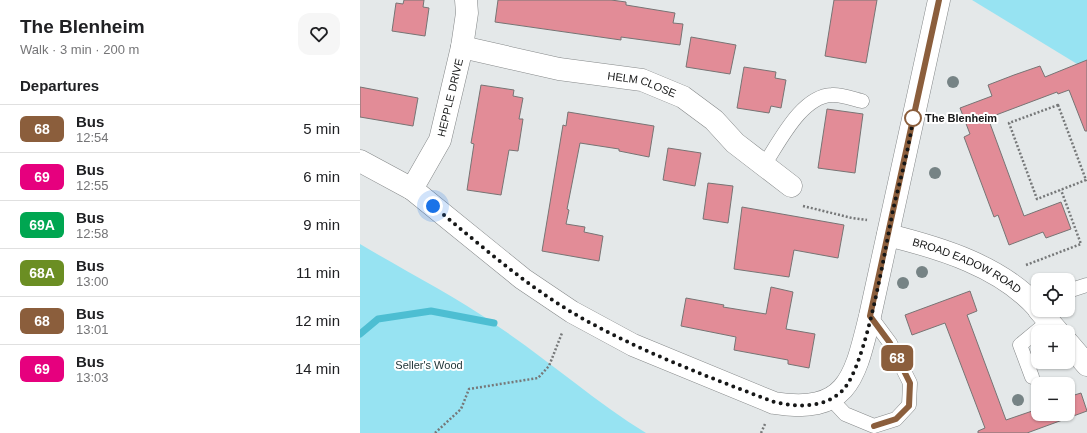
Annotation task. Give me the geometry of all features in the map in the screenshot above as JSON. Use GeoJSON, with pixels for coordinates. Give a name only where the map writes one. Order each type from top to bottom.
{"type":"FeatureCollection","features":[{"type":"Feature","properties":{"kind":"street","name":"HEPPLE DRIVE"},"geometry":{"type":"LineString","coordinates":[[412,189],[440,140],[462,47],[467,13],[466,0]]}},
{"type":"Feature","properties":{"kind":"street"},"geometry":{"type":"LineString","coordinates":[[360,161],[412,189],[523,279],[572,312],[633,345],[774,402],[794,406],[813,405],[831,399],[843,390],[858,364],[870,316],[939,0]]}},
{"type":"Feature","properties":{"kind":"street","name":"HELM CLOSE"},"geometry":{"type":"LineString","coordinates":[[462,47],[559,68],[642,80],[683,97],[714,120],[735,143],[791,186]]}},
{"type":"Feature","properties":{"kind":"street","name":"BROAD EADOW ROAD"},"geometry":{"type":"LineString","coordinates":[[889,229],[975,264],[1006,282],[1031,303]]}},
{"type":"Feature","properties":{"kind":"street"},"geometry":{"type":"LineString","coordinates":[[1075,351],[1087,365]]}},
{"type":"Feature","properties":{"kind":"lane"},"geometry":{"type":"LineString","coordinates":[[764,165],[802,109],[812,101],[832,95],[862,101]]}},
{"type":"Feature","properties":{"kind":"lane"},"geometry":{"type":"LineString","coordinates":[[1075,289],[1087,285]]}},
{"type":"Feature","properties":{"kind":"lane"},"geometry":{"type":"LineString","coordinates":[[831,399],[845,414],[874,426],[896,419],[909,406],[910,383],[890,343],[870,316]]}},
{"type":"Feature","properties":{"kind":"lane"},"geometry":{"type":"LineString","coordinates":[[1032,377],[1020,345],[1040,317]]}},
{"type":"Feature","properties":{"kind":"path"},"geometry":{"type":"LineString","coordinates":[[1058,105],[1086,180],[1061,190],[1037,199],[1009,123],[1058,105]]}},
{"type":"Feature","properties":{"kind":"path"},"geometry":{"type":"LineString","coordinates":[[791,186],[794,204],[852,218],[889,229]]}},
{"type":"Feature","properties":{"kind":"path"},"geometry":{"type":"LineString","coordinates":[[1006,282],[1014,270],[1081,244],[1061,190]]}},
{"type":"Feature","properties":{"kind":"path"},"geometry":{"type":"LineString","coordinates":[[435,433],[460,409],[470,389],[538,378],[549,366],[572,312]]}},
{"type":"Feature","properties":{"kind":"green space"},"geometry":{"type":"Polygon","coordinates":[[[972,0],[1087,0],[1087,70],[972,0]]]}},
{"type":"Feature","properties":{"kind":"green space","name":"Seller's Wood"},"geometry":{"type":"Polygon","coordinates":[[[360,244],[480,314],[515,338],[607,407],[646,433],[360,433],[360,244]]]}},
{"type":"Feature","properties":{"kind":"building"},"geometry":{"type":"Polygon","coordinates":[[[404,0],[424,0],[423,7],[429,8],[425,36],[392,31],[396,3],[403,4],[404,0]]]}},
{"type":"Feature","properties":{"kind":"building"},"geometry":{"type":"Polygon","coordinates":[[[498,0],[611,0],[626,2],[626,5],[675,13],[673,23],[683,24],[680,45],[621,37],[621,40],[495,22],[498,0]]]}},
{"type":"Feature","properties":{"kind":"building"},"geometry":{"type":"Polygon","coordinates":[[[834,0],[877,0],[866,63],[825,56],[834,0]]]}},
{"type":"Feature","properties":{"kind":"building"},"geometry":{"type":"Polygon","coordinates":[[[691,37],[736,45],[730,74],[686,67],[691,37]]]}},
{"type":"Feature","properties":{"kind":"building"},"geometry":{"type":"Polygon","coordinates":[[[1087,60],[1087,131],[1085,131],[1069,90],[1058,94],[1057,92],[988,118],[1024,216],[1061,202],[1071,229],[1046,238],[1043,232],[1009,245],[998,215],[994,217],[964,137],[970,134],[960,108],[992,96],[988,85],[1014,75],[1040,66],[1045,77],[1087,60]]]}},
{"type":"Feature","properties":{"kind":"building"},"geometry":{"type":"Polygon","coordinates":[[[744,67],[776,72],[775,78],[786,80],[781,108],[771,106],[769,113],[737,108],[744,67]]]}},
{"type":"Feature","properties":{"kind":"building"},"geometry":{"type":"Polygon","coordinates":[[[481,85],[514,90],[513,96],[523,98],[519,119],[523,119],[518,151],[509,150],[501,195],[467,190],[474,144],[471,143],[481,85]]]}},
{"type":"Feature","properties":{"kind":"building"},"geometry":{"type":"Polygon","coordinates":[[[360,87],[418,98],[413,126],[360,117],[360,87]]]}},
{"type":"Feature","properties":{"kind":"building"},"geometry":{"type":"Polygon","coordinates":[[[827,109],[863,114],[855,173],[818,168],[827,109]]]}},
{"type":"Feature","properties":{"kind":"building"},"geometry":{"type":"Polygon","coordinates":[[[568,112],[654,126],[649,157],[619,151],[619,149],[580,143],[567,209],[569,210],[566,224],[585,227],[584,232],[603,236],[599,261],[542,251],[563,125],[566,126],[568,112]]]}},
{"type":"Feature","properties":{"kind":"building"},"geometry":{"type":"Polygon","coordinates":[[[668,148],[701,153],[695,186],[663,180],[668,148]]]}},
{"type":"Feature","properties":{"kind":"building"},"geometry":{"type":"Polygon","coordinates":[[[708,183],[733,186],[728,223],[703,219],[708,183]]]}},
{"type":"Feature","properties":{"kind":"building"},"geometry":{"type":"Polygon","coordinates":[[[742,207],[844,225],[838,258],[794,250],[789,277],[734,269],[742,207]]]}},
{"type":"Feature","properties":{"kind":"building"},"geometry":{"type":"Polygon","coordinates":[[[771,287],[793,292],[786,329],[815,334],[809,368],[788,364],[788,360],[734,350],[736,337],[681,326],[686,298],[724,305],[723,307],[766,314],[771,287]]]}},
{"type":"Feature","properties":{"kind":"building"},"geometry":{"type":"Polygon","coordinates":[[[970,291],[977,311],[967,315],[1006,420],[1031,411],[1031,421],[1060,421],[1027,433],[978,433],[978,431],[985,428],[945,323],[912,335],[905,315],[970,291]]]}},
{"type":"Feature","properties":{"kind":"building"},"geometry":{"type":"Polygon","coordinates":[[[1081,393],[1087,411],[1075,415],[1075,395],[1081,393]]]}},
{"type":"Feature","properties":{"kind":"waterway"},"geometry":{"type":"LineString","coordinates":[[360,334],[378,319],[431,311],[494,323]]}},
{"type":"Feature","properties":{"kind":"bus line","name":"68"},"geometry":{"type":"LineString","coordinates":[[874,426],[896,419],[909,406],[910,383],[890,343],[870,316],[939,0]]}},
{"type":"Feature","properties":{"kind":"place","name":"The Blenheim"},"geometry":{"type":"Point","coordinates":[913,118]}},
{"type":"Feature","properties":{"kind":"route"},"geometry":{"type":"LineString","coordinates":[[433,206],[523,279],[572,312],[633,345],[689,369],[774,402],[794,406],[813,405],[831,399],[843,390],[858,364],[870,316],[913,118]]}}]}
